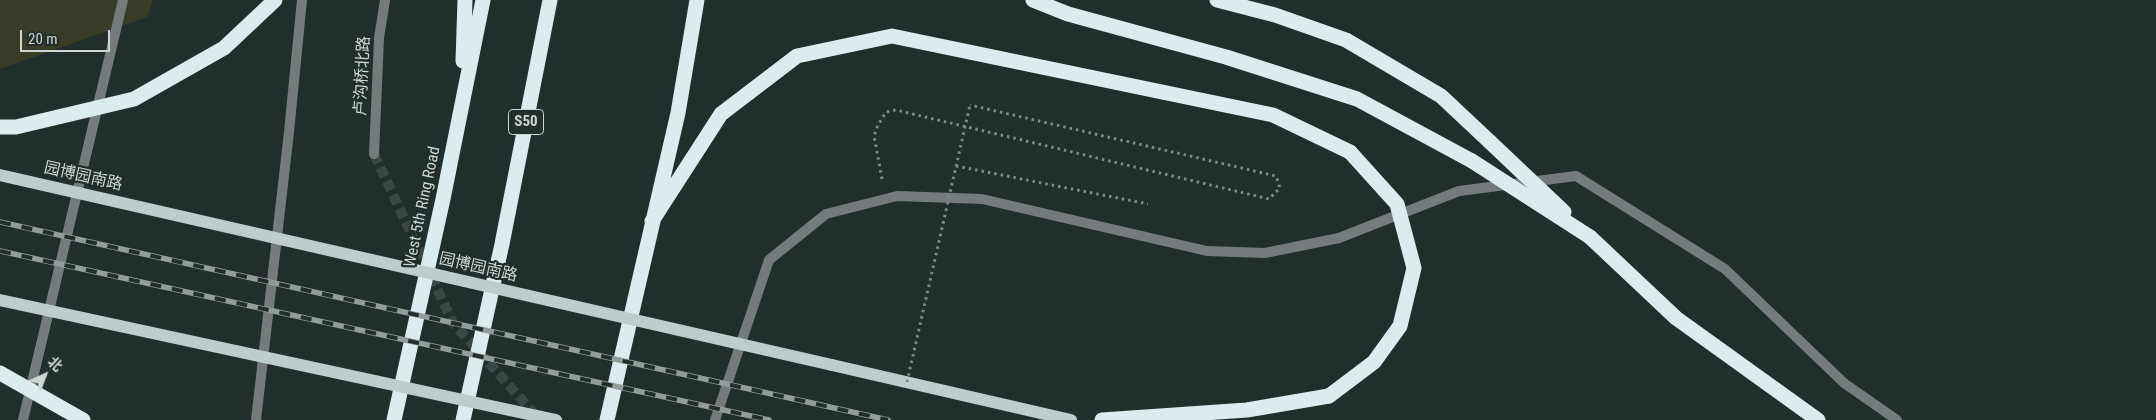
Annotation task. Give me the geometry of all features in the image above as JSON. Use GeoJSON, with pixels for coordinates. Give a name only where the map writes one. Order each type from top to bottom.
{"type":"FeatureCollection","features":[{"type":"Feature","properties":{"kind":"highway"},"geometry":{"type":"LineString","coordinates":[[0,127],[16,127],[134,99],[224,48],[275,0]]}},
{"type":"Feature","properties":{"kind":"highway"},"geometry":{"type":"LineString","coordinates":[[461,109],[465,0]]}},
{"type":"Feature","properties":{"kind":"highway","name":"West 5th Ring Road"},"geometry":{"type":"LineString","coordinates":[[394,420],[443,199],[483,0]]}},
{"type":"Feature","properties":{"kind":"highway","name":"S50"},"geometry":{"type":"LineString","coordinates":[[463,420],[502,244],[550,0]]}},
{"type":"Feature","properties":{"kind":"highway"},"geometry":{"type":"LineString","coordinates":[[606,420],[678,113],[697,0]]}},
{"type":"Feature","properties":{"kind":"highway"},"geometry":{"type":"LineString","coordinates":[[1033,0],[1068,14],[1226,57],[1357,99],[1472,161],[1590,237]]}},
{"type":"Feature","properties":{"kind":"highway"},"geometry":{"type":"LineString","coordinates":[[1217,0],[1276,15],[1346,40],[1441,96],[1676,318],[1818,420]]}},
{"type":"Feature","properties":{"kind":"highway"},"geometry":{"type":"LineString","coordinates":[[652,221],[721,114],[797,56],[892,36],[1273,115],[1350,152],[1397,204],[1414,268],[1400,326],[1374,362],[1329,396],[1247,410],[1102,420]]}},
{"type":"Feature","properties":{"kind":"highway"},"geometry":{"type":"LineString","coordinates":[[0,373],[83,420]]}},
{"type":"Feature","properties":{"kind":"main road","name":"园博园南路"},"geometry":{"type":"LineString","coordinates":[[0,175],[1071,420]]}},
{"type":"Feature","properties":{"kind":"main road"},"geometry":{"type":"LineString","coordinates":[[0,300],[556,420]]}},
{"type":"Feature","properties":{"kind":"street"},"geometry":{"type":"LineString","coordinates":[[23,420],[123,0]]}},
{"type":"Feature","properties":{"kind":"street"},"geometry":{"type":"LineString","coordinates":[[256,420],[302,0]]}},
{"type":"Feature","properties":{"kind":"street","name":"卢沟桥北路"},"geometry":{"type":"LineString","coordinates":[[374,154],[379,38],[385,0]]}},
{"type":"Feature","properties":{"kind":"street"},"geometry":{"type":"LineString","coordinates":[[715,420],[769,260],[826,214],[897,196],[982,200],[1207,251],[1265,254],[1339,238],[1459,191],[1576,176],[1725,269],[1844,383],[1897,420]]}},
{"type":"Feature","properties":{"kind":"path"},"geometry":{"type":"LineString","coordinates":[[888,199],[880,176],[874,136],[886,112],[896,110],[1269,198],[1280,188],[1276,176],[970,105],[956,166],[907,382]]}},
{"type":"Feature","properties":{"kind":"path"},"geometry":{"type":"LineString","coordinates":[[956,166],[1148,204]]}},
{"type":"Feature","properties":{"kind":"green space"},"geometry":{"type":"Polygon","coordinates":[[[0,0],[153,0],[147,17],[0,69],[0,0]]]}},
{"type":"Feature","properties":{"kind":"tunnel"},"geometry":{"type":"LineString","coordinates":[[374,154],[453,323],[538,418]]}},
{"type":"Feature","properties":{"kind":"railway"},"geometry":{"type":"LineString","coordinates":[[0,222],[888,420]]}},
{"type":"Feature","properties":{"kind":"railway"},"geometry":{"type":"LineString","coordinates":[[0,251],[769,420]]}}]}
